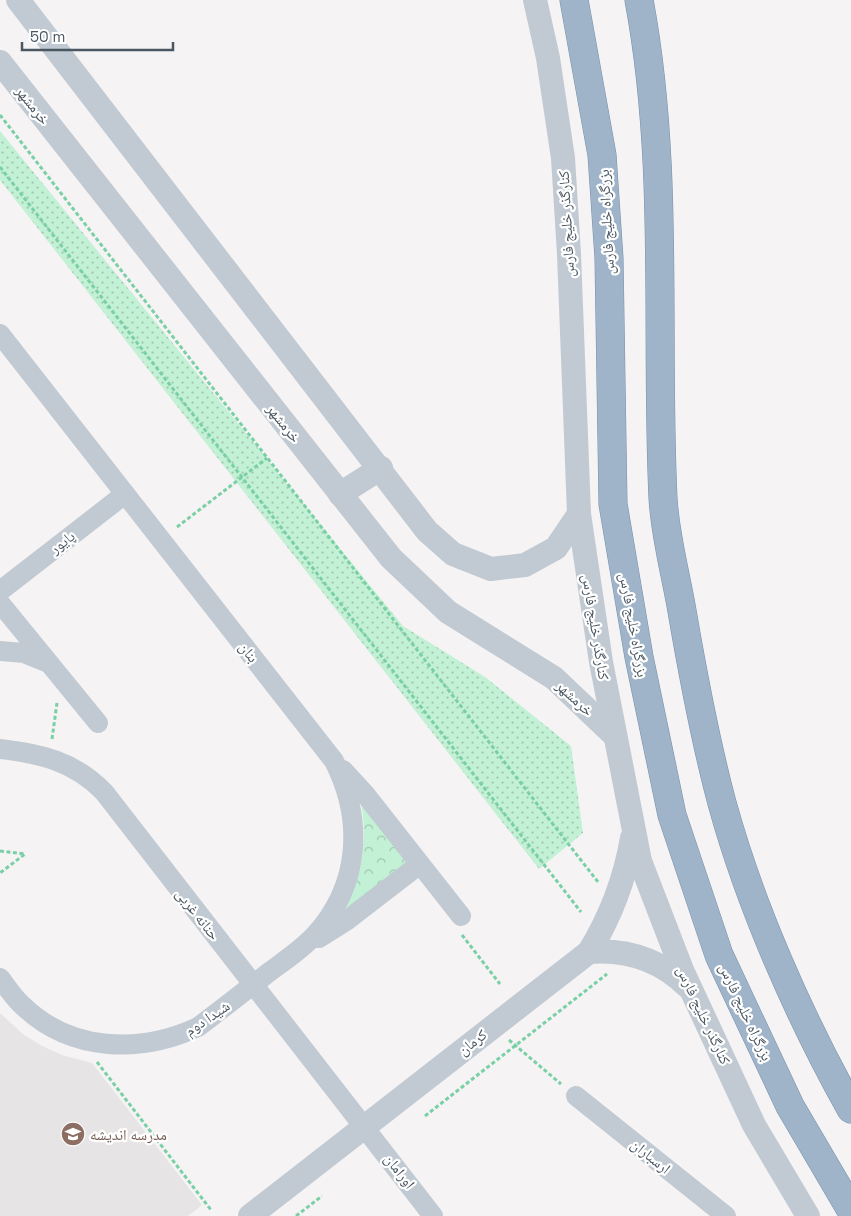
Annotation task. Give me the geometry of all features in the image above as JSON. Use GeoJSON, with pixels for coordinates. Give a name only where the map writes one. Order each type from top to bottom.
{"type":"FeatureCollection","features":[{"type":"Feature","properties":{"kind":"highway","name":"بزرگراه خلیج فارس"},"geometry":{"type":"LineString","coordinates":[[574,0],[603,164],[609,258],[613,504],[638,658],[672,815],[720,955],[790,1106],[851,1210]]}},
{"type":"Feature","properties":{"kind":"highway"},"geometry":{"type":"LineString","coordinates":[[639,0],[647,46],[657,151],[661,254],[663,501],[690,654],[722,803],[767,935],[851,1109]]}},
{"type":"Feature","properties":{"kind":"street"},"geometry":{"type":"LineString","coordinates":[[18,0],[427,530],[453,554],[491,570],[525,565],[556,548],[579,514]]}},
{"type":"Feature","properties":{"kind":"street","name":"کنارگذر خلیج فارس"},"geometry":{"type":"LineString","coordinates":[[535,0],[548,58],[562,158],[569,254],[579,514],[615,736],[640,861],[691,990],[754,1125],[808,1216]]}},
{"type":"Feature","properties":{"kind":"street","name":"خرمشهر"},"geometry":{"type":"LineString","coordinates":[[0,62],[391,558],[448,612],[554,678],[615,736]]}},
{"type":"Feature","properties":{"kind":"street","name":"بنان"},"geometry":{"type":"LineString","coordinates":[[0,334],[334,762],[343,779],[353,815],[354,853],[350,871],[336,906],[326,922],[294,953],[254,984]]}},
{"type":"Feature","properties":{"kind":"street"},"geometry":{"type":"LineString","coordinates":[[340,494],[381,468]]}},
{"type":"Feature","properties":{"kind":"street","name":"پایور"},"geometry":{"type":"LineString","coordinates":[[0,591],[125,494]]}},
{"type":"Feature","properties":{"kind":"street"},"geometry":{"type":"LineString","coordinates":[[0,603],[98,723]]}},
{"type":"Feature","properties":{"kind":"street"},"geometry":{"type":"LineString","coordinates":[[8,651],[22,640],[18,626]]}},
{"type":"Feature","properties":{"kind":"street"},"geometry":{"type":"LineString","coordinates":[[8,651],[34,656],[51,665]]}},
{"type":"Feature","properties":{"kind":"street","name":"حنانه غربی"},"geometry":{"type":"LineString","coordinates":[[0,749],[34,753],[54,758],[72,767],[94,782],[365,1126]]}},
{"type":"Feature","properties":{"kind":"street"},"geometry":{"type":"LineString","coordinates":[[334,762],[365,794],[461,916]]}},
{"type":"Feature","properties":{"kind":"street","name":"کرمان"},"geometry":{"type":"LineString","coordinates":[[250,1216],[589,952],[606,922],[622,880],[633,826]]}},
{"type":"Feature","properties":{"kind":"street"},"geometry":{"type":"LineString","coordinates":[[294,953],[346,921],[420,864]]}},
{"type":"Feature","properties":{"kind":"street"},"geometry":{"type":"LineString","coordinates":[[589,952],[618,952],[649,960],[679,978],[691,990]]}},
{"type":"Feature","properties":{"kind":"street","name":"شیدا دوم"},"geometry":{"type":"LineString","coordinates":[[0,978],[21,1005],[52,1028],[88,1041],[125,1046],[162,1042],[198,1027],[254,984]]}},
{"type":"Feature","properties":{"kind":"street","name":"ارسباران"},"geometry":{"type":"LineString","coordinates":[[576,1096],[726,1216]]}},
{"type":"Feature","properties":{"kind":"street","name":"اورامان"},"geometry":{"type":"LineString","coordinates":[[365,1126],[433,1216]]}},
{"type":"Feature","properties":{"kind":"path"},"geometry":{"type":"LineString","coordinates":[[0,115],[599,884]]}},
{"type":"Feature","properties":{"kind":"path"},"geometry":{"type":"LineString","coordinates":[[0,167],[582,912]]}},
{"type":"Feature","properties":{"kind":"path"},"geometry":{"type":"LineString","coordinates":[[173,530],[267,458]]}},
{"type":"Feature","properties":{"kind":"path"},"geometry":{"type":"LineString","coordinates":[[52,739],[58,695]]}},
{"type":"Feature","properties":{"kind":"path"},"geometry":{"type":"LineString","coordinates":[[0,850],[25,854],[0,873]]}},
{"type":"Feature","properties":{"kind":"path"},"geometry":{"type":"LineString","coordinates":[[425,1116],[607,974]]}},
{"type":"Feature","properties":{"kind":"path"},"geometry":{"type":"LineString","coordinates":[[496,1024],[514,1046],[576,1096]]}},
{"type":"Feature","properties":{"kind":"path"},"geometry":{"type":"LineString","coordinates":[[95,1060],[211,1210]]}},
{"type":"Feature","properties":{"kind":"path"},"geometry":{"type":"LineString","coordinates":[[296,1216],[322,1196]]}},
{"type":"Feature","properties":{"kind":"shaded area","name":"مدرسه اندیشه"},"geometry":{"type":"Polygon","coordinates":[[[0,1013],[24,1035],[42,1046],[62,1055],[92,1063],[202,1205],[188,1216],[0,1216],[0,1013]]]}},
{"type":"Feature","properties":{"kind":"green space"},"geometry":{"type":"Polygon","coordinates":[[[0,131],[403,626],[485,677],[571,746],[583,833],[539,869],[0,180],[0,131]]]}},
{"type":"Feature","properties":{"kind":"green space"},"geometry":{"type":"Polygon","coordinates":[[[360,797],[411,862],[345,911],[360,869],[364,841],[360,797]]]}},
{"type":"Feature","properties":{"kind":"place","name":"مدرسه اندیشه"},"geometry":{"type":"Point","coordinates":[73,1134]}}]}
